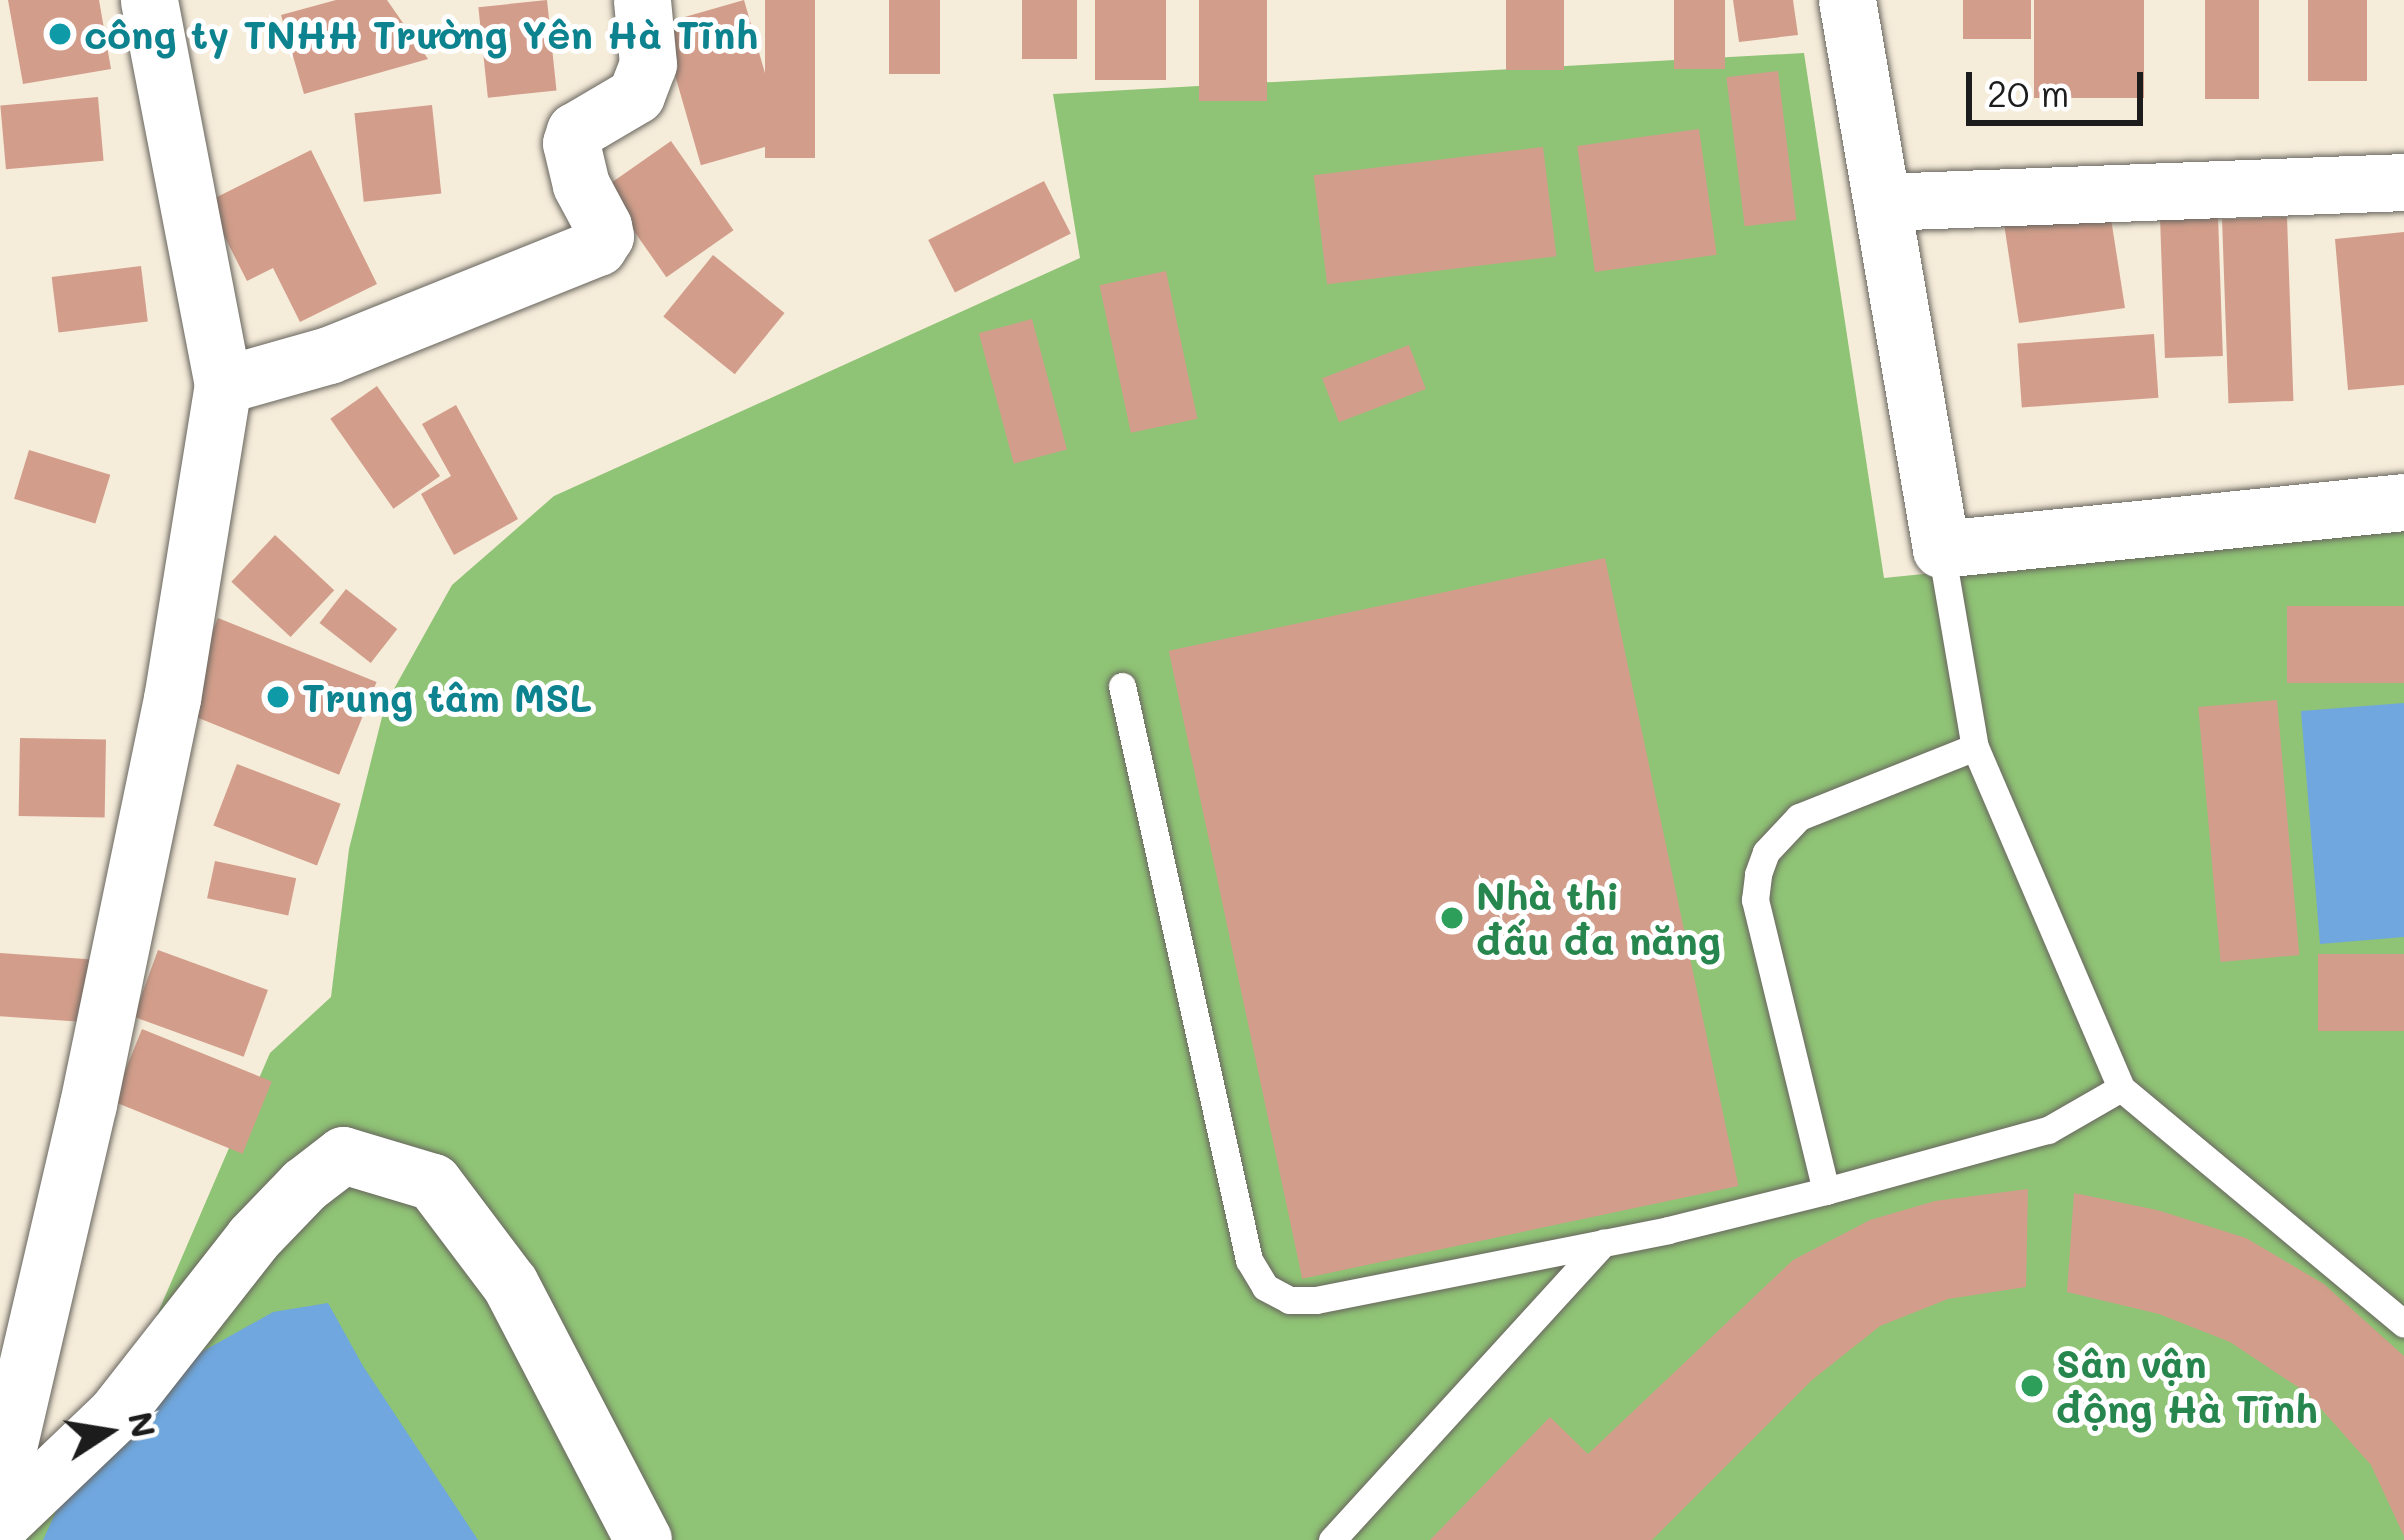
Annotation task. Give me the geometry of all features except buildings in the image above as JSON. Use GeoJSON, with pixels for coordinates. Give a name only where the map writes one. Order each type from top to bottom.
{"type":"FeatureCollection","features":[{"type":"Feature","properties":{"kind":"street"},"geometry":{"type":"LineString","coordinates":[[0,1482],[88,1104],[167,722],[224,385],[149,0]]}},
{"type":"Feature","properties":{"kind":"street"},"geometry":{"type":"LineString","coordinates":[[224,385],[329,356],[598,247],[603,226],[581,184],[571,143],[575,131],[636,95],[648,64],[642,0]]}},
{"type":"Feature","properties":{"kind":"street"},"geometry":{"type":"LineString","coordinates":[[1847,0],[1941,549],[2404,502]]}},
{"type":"Feature","properties":{"kind":"street"},"geometry":{"type":"LineString","coordinates":[[1882,202],[2404,182]]}},
{"type":"Feature","properties":{"kind":"street"},"geometry":{"type":"LineString","coordinates":[[0,1524],[116,1412],[253,1238],[304,1185],[343,1156],[434,1183],[510,1284],[643,1540]]}},
{"type":"Feature","properties":{"kind":"lane"},"geometry":{"type":"LineString","coordinates":[[1941,549],[1975,747],[2121,1088],[2404,1324]]}},
{"type":"Feature","properties":{"kind":"lane"},"geometry":{"type":"LineString","coordinates":[[1122,686],[1250,1260],[1265,1287],[1289,1300],[1316,1300],[1604,1242],[1826,1191],[2048,1130],[2121,1088]]}},
{"type":"Feature","properties":{"kind":"lane"},"geometry":{"type":"LineString","coordinates":[[1826,1191],[1755,900],[1758,874],[1778,835],[1799,817],[1975,747]]}},
{"type":"Feature","properties":{"kind":"lane"},"geometry":{"type":"LineString","coordinates":[[1332,1540],[1604,1242]]}},
{"type":"Feature","properties":{"kind":"green space"},"geometry":{"type":"Polygon","coordinates":[[[1804,53],[1884,578],[2404,525],[2404,1540],[5,1540],[135,1366],[270,1053],[331,997],[349,849],[385,705],[452,585],[554,496],[1080,258],[1053,94],[1804,53]]]}},
{"type":"Feature","properties":{"kind":"water"},"geometry":{"type":"Polygon","coordinates":[[[2404,703],[2404,937],[2320,944],[2301,711],[2404,703]]]}},
{"type":"Feature","properties":{"kind":"water"},"geometry":{"type":"Polygon","coordinates":[[[328,1303],[363,1366],[478,1540],[43,1540],[70,1481],[189,1359],[273,1312],[328,1303]]]}},
{"type":"Feature","properties":{"kind":"place","name":"công ty TNHH Trường Yên Hà Tĩnh"},"geometry":{"type":"Point","coordinates":[60,34]}},
{"type":"Feature","properties":{"kind":"place","name":"Trung tâm MSL"},"geometry":{"type":"Point","coordinates":[278,697]}},
{"type":"Feature","properties":{"kind":"place","name":"Nhà thi đấu đa năng"},"geometry":{"type":"Point","coordinates":[1452,918]}},
{"type":"Feature","properties":{"kind":"place","name":"Sân vận động Hà Tĩnh"},"geometry":{"type":"Point","coordinates":[2032,1386]}}]}
